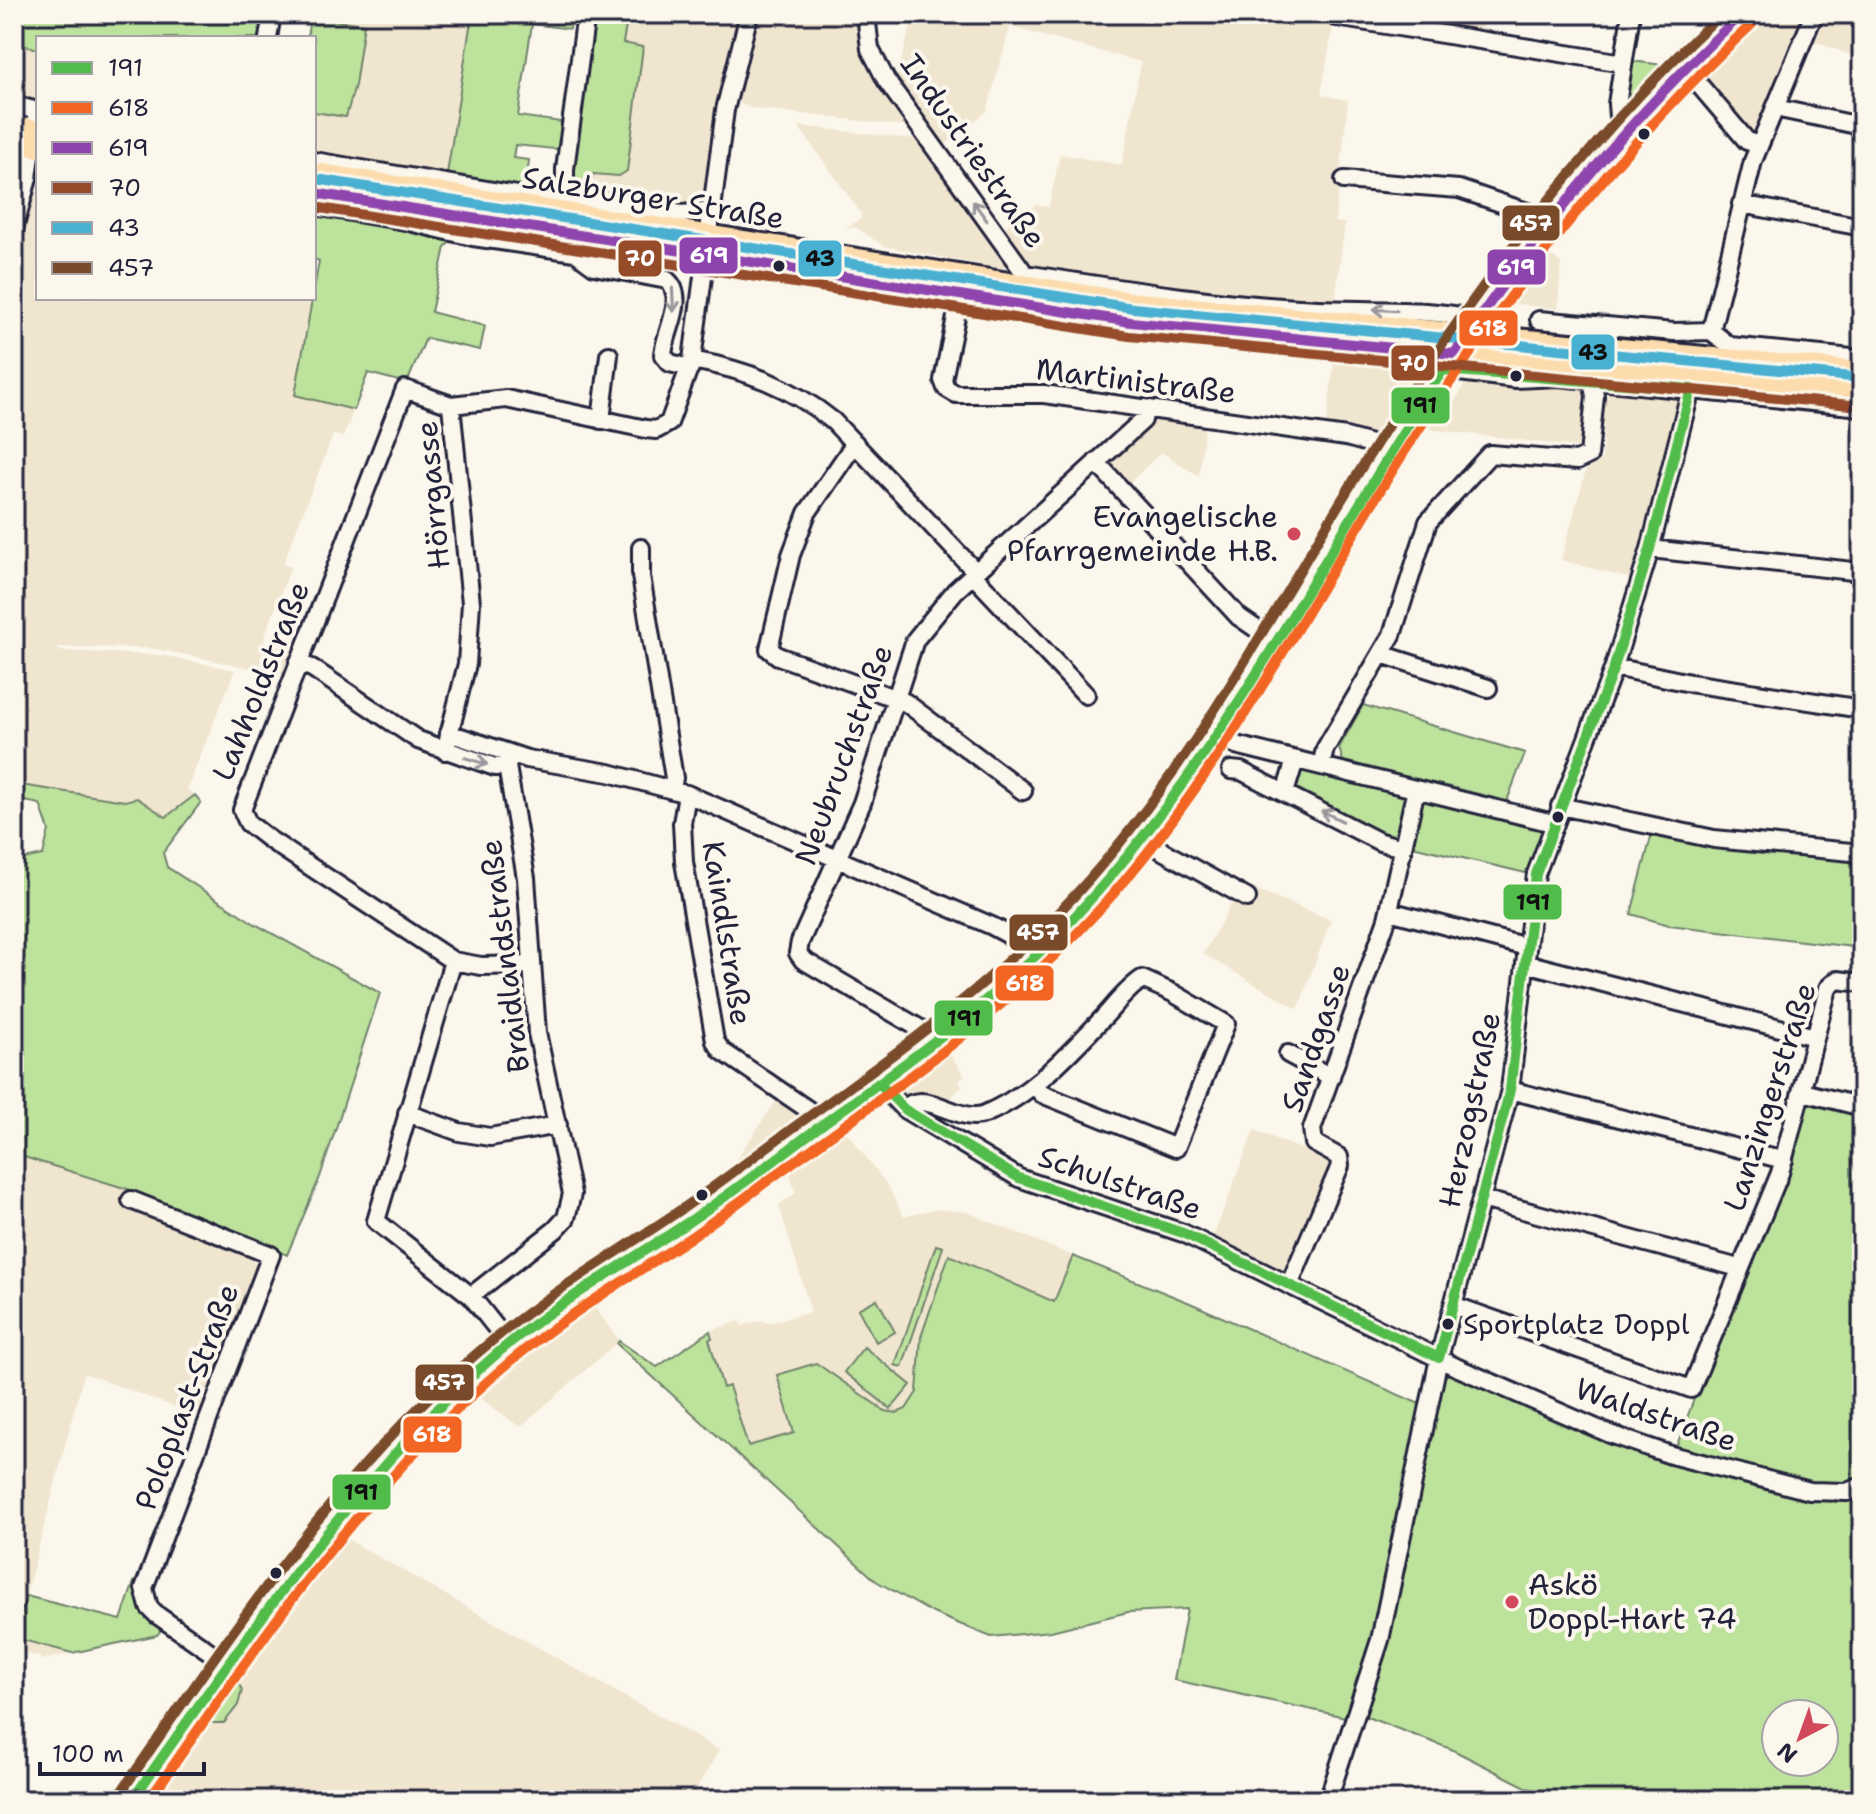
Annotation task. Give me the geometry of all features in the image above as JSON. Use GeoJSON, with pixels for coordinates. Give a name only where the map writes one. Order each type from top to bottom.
{"type":"FeatureCollection","features":[{"type":"Feature","properties":{"kind":"main road","name":"Salzburger Straße"},"geometry":{"type":"LineString","coordinates":[[316,173],[708,247]]}},
{"type":"Feature","properties":{"kind":"main road","name":"Salzburger Straße"},"geometry":{"type":"LineString","coordinates":[[316,193],[1026,290]]}},
{"type":"Feature","properties":{"kind":"main road"},"geometry":{"type":"LineString","coordinates":[[1026,290],[1359,326],[1460,345],[1862,392]]}},
{"type":"Feature","properties":{"kind":"main road"},"geometry":{"type":"LineString","coordinates":[[1026,290],[1131,322],[1862,372]]}},
{"type":"Feature","properties":{"kind":"street"},"geometry":{"type":"LineString","coordinates":[[268,36],[272,14]]}},
{"type":"Feature","properties":{"kind":"street","name":"Salzburger Straße"},"geometry":{"type":"LineString","coordinates":[[565,198],[565,169],[586,14]]}},
{"type":"Feature","properties":{"kind":"street"},"geometry":{"type":"LineString","coordinates":[[691,364],[729,89],[749,14]]}},
{"type":"Feature","properties":{"kind":"street","name":"Industriestraße"},"geometry":{"type":"LineString","coordinates":[[866,14],[870,49],[886,80],[1026,290]]}},
{"type":"Feature","properties":{"kind":"street"},"geometry":{"type":"LineString","coordinates":[[1626,128],[1617,111],[1631,14]]}},
{"type":"Feature","properties":{"kind":"street"},"geometry":{"type":"LineString","coordinates":[[132,1800],[359,1489],[417,1428],[509,1344],[880,1084],[934,1042],[1036,954],[1141,839],[1218,733],[1390,449],[1460,345],[1549,223],[1626,128],[1684,67],[1742,14]]}},
{"type":"Feature","properties":{"kind":"street"},"geometry":{"type":"LineString","coordinates":[[1711,331],[1741,204],[1759,145],[1814,14]]}},
{"type":"Feature","properties":{"kind":"street"},"geometry":{"type":"LineString","coordinates":[[1336,17],[1623,63]]}},
{"type":"Feature","properties":{"kind":"street"},"geometry":{"type":"LineString","coordinates":[[1684,67],[1747,141],[1759,145]]}},
{"type":"Feature","properties":{"kind":"street"},"geometry":{"type":"LineString","coordinates":[[14,105],[31,134],[28,178],[14,229]]}},
{"type":"Feature","properties":{"kind":"street"},"geometry":{"type":"LineString","coordinates":[[1775,108],[1856,125]]}},
{"type":"Feature","properties":{"kind":"street","name":"Salzburger Straße"},"geometry":{"type":"LineString","coordinates":[[316,161],[529,197],[565,198],[682,214],[712,211]]}},
{"type":"Feature","properties":{"kind":"street"},"geometry":{"type":"LineString","coordinates":[[1344,180],[1459,189],[1539,216],[1549,223]]}},
{"type":"Feature","properties":{"kind":"street"},"geometry":{"type":"LineString","coordinates":[[1741,204],[1862,227]]}},
{"type":"Feature","properties":{"kind":"street"},"geometry":{"type":"LineString","coordinates":[[316,206],[405,221],[473,237],[575,252],[594,266],[667,280],[674,289],[675,301],[663,355],[670,363],[734,368],[787,388],[833,421],[1086,695]]}},
{"type":"Feature","properties":{"kind":"street"},"geometry":{"type":"LineString","coordinates":[[1026,290],[1182,296],[1338,309],[1444,312],[1460,345],[1516,379],[1592,380],[1862,407]]}},
{"type":"Feature","properties":{"kind":"street"},"geometry":{"type":"LineString","coordinates":[[1338,309],[1359,326]]}},
{"type":"Feature","properties":{"kind":"street","name":"Martinistraße"},"geometry":{"type":"LineString","coordinates":[[956,317],[943,380],[950,392],[1044,394],[1368,441],[1390,449]]}},
{"type":"Feature","properties":{"kind":"street"},"geometry":{"type":"LineString","coordinates":[[1539,320],[1674,332],[1711,331],[1730,346],[1862,359]]}},
{"type":"Feature","properties":{"kind":"street"},"geometry":{"type":"LineString","coordinates":[[601,420],[609,355]]}},
{"type":"Feature","properties":{"kind":"street","name":"Hörrgasse"},"geometry":{"type":"LineString","coordinates":[[445,751],[467,664],[471,603],[461,477],[451,405],[506,399],[656,430],[669,423],[691,364]]}},
{"type":"Feature","properties":{"kind":"street"},"geometry":{"type":"LineString","coordinates":[[1321,766],[1325,749],[1392,635],[1428,522],[1490,454],[1584,459],[1592,450],[1592,380]]}},
{"type":"Feature","properties":{"kind":"street","name":"Lahholdstraße"},"geometry":{"type":"LineString","coordinates":[[451,405],[405,389],[243,802],[243,816],[270,840],[453,961],[481,966],[532,965]]}},
{"type":"Feature","properties":{"kind":"street","name":"Herzogstraße"},"geometry":{"type":"LineString","coordinates":[[1328,1800],[1380,1640],[1439,1358],[1510,1090],[1534,884],[1553,823],[1614,667],[1650,549],[1691,389]]}},
{"type":"Feature","properties":{"kind":"street","name":"Neubruchstraße"},"geometry":{"type":"LineString","coordinates":[[934,1042],[924,1031],[800,957],[800,942],[862,803],[915,640],[941,606],[974,574],[1143,420],[1145,408]]}},
{"type":"Feature","properties":{"kind":"street"},"geometry":{"type":"LineString","coordinates":[[855,443],[807,513],[791,555],[769,649],[778,656],[895,698],[920,711],[1023,791]]}},
{"type":"Feature","properties":{"kind":"street"},"geometry":{"type":"LineString","coordinates":[[1096,462],[1239,617],[1274,641]]}},
{"type":"Feature","properties":{"kind":"street","name":"Kaindlstraße"},"geometry":{"type":"LineString","coordinates":[[641,548],[641,576],[674,778],[679,792],[684,862],[715,1041],[722,1051],[810,1111],[822,1125]]}},
{"type":"Feature","properties":{"kind":"street"},"geometry":{"type":"LineString","coordinates":[[1650,549],[1862,572]]}},
{"type":"Feature","properties":{"kind":"street"},"geometry":{"type":"LineString","coordinates":[[1381,654],[1488,688]]}},
{"type":"Feature","properties":{"kind":"street"},"geometry":{"type":"LineString","coordinates":[[298,663],[312,668],[404,732],[445,751],[495,767],[509,760]]}},
{"type":"Feature","properties":{"kind":"street"},"geometry":{"type":"LineString","coordinates":[[1614,667],[1674,681],[1862,709]]}},
{"type":"Feature","properties":{"kind":"street"},"geometry":{"type":"LineString","coordinates":[[449,733],[509,760],[679,792],[992,926],[1026,944],[1036,954]]}},
{"type":"Feature","properties":{"kind":"street"},"geometry":{"type":"LineString","coordinates":[[1218,733],[1236,745],[1553,823]]}},
{"type":"Feature","properties":{"kind":"street","name":"Braidlandstraße"},"geometry":{"type":"LineString","coordinates":[[471,1296],[566,1218],[572,1194],[537,1033],[526,878],[509,760]]}},
{"type":"Feature","properties":{"kind":"street"},"geometry":{"type":"LineString","coordinates":[[1285,793],[1295,760]]}},
{"type":"Feature","properties":{"kind":"street"},"geometry":{"type":"LineString","coordinates":[[1231,770],[1285,793],[1380,842],[1403,848]]}},
{"type":"Feature","properties":{"kind":"street","name":"Sandgasse"},"geometry":{"type":"LineString","coordinates":[[1290,1283],[1340,1166],[1339,1157],[1318,1147],[1311,1138],[1389,911],[1416,789]]}},
{"type":"Feature","properties":{"kind":"street"},"geometry":{"type":"LineString","coordinates":[[1560,806],[1712,839],[1862,853]]}},
{"type":"Feature","properties":{"kind":"street"},"geometry":{"type":"LineString","coordinates":[[1141,839],[1247,898]]}},
{"type":"Feature","properties":{"kind":"street"},"geometry":{"type":"LineString","coordinates":[[1389,911],[1526,955],[1815,1037]]}},
{"type":"Feature","properties":{"kind":"street"},"geometry":{"type":"LineString","coordinates":[[453,961],[376,1221],[471,1296],[509,1344]]}},
{"type":"Feature","properties":{"kind":"street"},"geometry":{"type":"LineString","coordinates":[[904,1109],[921,1102],[976,1117],[1035,1085],[1142,979],[1155,983],[1226,1024],[1176,1148],[1042,1094],[1035,1085]]}},
{"type":"Feature","properties":{"kind":"street","name":"Lanzingerstraße"},"geometry":{"type":"LineString","coordinates":[[1453,1305],[1691,1389],[1784,1160],[1832,983],[1844,979],[1862,983]]}},
{"type":"Feature","properties":{"kind":"street"},"geometry":{"type":"LineString","coordinates":[[1288,1054],[1331,1077]]}},
{"type":"Feature","properties":{"kind":"street","name":"Schulstraße"},"geometry":{"type":"LineString","coordinates":[[880,1084],[904,1109],[1019,1178],[1157,1222],[1290,1283],[1439,1358]]}},
{"type":"Feature","properties":{"kind":"street"},"geometry":{"type":"LineString","coordinates":[[1510,1090],[1784,1160]]}},
{"type":"Feature","properties":{"kind":"street"},"geometry":{"type":"LineString","coordinates":[[1803,1092],[1862,1107]]}},
{"type":"Feature","properties":{"kind":"street"},"geometry":{"type":"LineString","coordinates":[[407,1113],[459,1132],[490,1137],[558,1125]]}},
{"type":"Feature","properties":{"kind":"street"},"geometry":{"type":"LineString","coordinates":[[1482,1199],[1739,1268]]}},
{"type":"Feature","properties":{"kind":"street","name":"Poloplast-Straße"},"geometry":{"type":"LineString","coordinates":[[131,1200],[271,1255],[144,1588],[149,1607],[157,1615],[229,1665]]}},
{"type":"Feature","properties":{"kind":"street","name":"Waldstraße"},"geometry":{"type":"LineString","coordinates":[[1439,1358],[1555,1411],[1671,1455],[1810,1491],[1847,1492],[1862,1486]]}},
{"type":"Feature","properties":{"kind":"shaded area"},"geometry":{"type":"Polygon","coordinates":[[[296,14],[472,14],[447,174],[316,154],[316,112],[346,117],[355,85],[364,25],[296,14]]]}},
{"type":"Feature","properties":{"kind":"shaded area"},"geometry":{"type":"Polygon","coordinates":[[[628,14],[740,14],[720,85],[703,199],[694,208],[590,192],[592,174],[619,176],[627,170],[643,47],[623,43],[628,14]]]}},
{"type":"Feature","properties":{"kind":"shaded area"},"geometry":{"type":"Polygon","coordinates":[[[756,14],[861,14],[911,127],[750,108],[741,104],[738,97],[756,14]]]}},
{"type":"Feature","properties":{"kind":"shaded area"},"geometry":{"type":"Polygon","coordinates":[[[914,14],[1335,14],[1321,95],[1348,100],[1335,222],[1345,223],[1335,301],[1183,289],[1027,269],[1001,230],[1036,205],[1049,207],[1060,154],[1122,165],[1141,62],[1010,27],[987,111],[941,148],[895,84],[914,14]]]}},
{"type":"Feature","properties":{"kind":"shaded area"},"geometry":{"type":"Polygon","coordinates":[[[1350,14],[1484,14],[1481,35],[1350,14]]]}},
{"type":"Feature","properties":{"kind":"shaded area"},"geometry":{"type":"Polygon","coordinates":[[[1761,14],[1808,14],[1755,137],[1748,137],[1696,73],[1761,14]]]}},
{"type":"Feature","properties":{"kind":"shaded area"},"geometry":{"type":"Polygon","coordinates":[[[1827,14],[1862,14],[1862,69],[1853,67],[1855,57],[1815,41],[1827,14]]]}},
{"type":"Feature","properties":{"kind":"shaded area"},"geometry":{"type":"Polygon","coordinates":[[[14,43],[36,48],[36,102],[14,98],[14,43]]]}},
{"type":"Feature","properties":{"kind":"shaded area"},"geometry":{"type":"Polygon","coordinates":[[[798,126],[923,140],[1008,261],[1003,269],[883,246],[856,227],[845,229],[861,219],[861,213],[798,126]]]}},
{"type":"Feature","properties":{"kind":"shaded area"},"geometry":{"type":"Polygon","coordinates":[[[36,193],[36,300],[312,300],[295,394],[354,410],[343,437],[333,435],[283,564],[291,567],[263,641],[296,652],[287,675],[151,648],[56,647],[60,651],[161,655],[235,670],[187,789],[195,795],[166,817],[137,798],[125,801],[14,784],[14,252],[26,204],[36,193]]]}},
{"type":"Feature","properties":{"kind":"shaded area"},"geometry":{"type":"Polygon","coordinates":[[[1544,250],[1561,263],[1558,309],[1515,304],[1509,296],[1544,250]]]}},
{"type":"Feature","properties":{"kind":"shaded area"},"geometry":{"type":"Polygon","coordinates":[[[1334,361],[1388,366],[1400,378],[1422,380],[1388,434],[1326,429],[1334,361]]]}},
{"type":"Feature","properties":{"kind":"shaded area"},"geometry":{"type":"Polygon","coordinates":[[[1465,384],[1554,385],[1585,390],[1589,395],[1587,448],[1419,428],[1432,409],[1449,411],[1465,384]]]}},
{"type":"Feature","properties":{"kind":"shaded area"},"geometry":{"type":"Polygon","coordinates":[[[1610,391],[1661,394],[1676,399],[1678,404],[1632,579],[1561,560],[1586,470],[1602,459],[1605,398],[1610,391]]]}},
{"type":"Feature","properties":{"kind":"shaded area"},"geometry":{"type":"Polygon","coordinates":[[[1155,416],[1205,422],[1199,476],[1161,452],[1125,487],[1103,462],[1155,416]]]}},
{"type":"Feature","properties":{"kind":"shaded area"},"geometry":{"type":"Polygon","coordinates":[[[1243,884],[1331,920],[1298,1009],[1203,954],[1243,884]]]}},
{"type":"Feature","properties":{"kind":"shaded area"},"geometry":{"type":"Polygon","coordinates":[[[945,1048],[965,1076],[959,1080],[962,1087],[953,1095],[950,1106],[899,1095],[897,1084],[945,1048]]]}},
{"type":"Feature","properties":{"kind":"shaded area"},"geometry":{"type":"Polygon","coordinates":[[[780,1095],[807,1115],[809,1124],[746,1166],[736,1160],[780,1095]]]}},
{"type":"Feature","properties":{"kind":"shaded area"},"geometry":{"type":"Polygon","coordinates":[[[842,1126],[888,1186],[904,1217],[934,1209],[967,1212],[1073,1256],[1054,1302],[917,1392],[906,1409],[897,1413],[885,1411],[816,1363],[794,1433],[748,1446],[728,1387],[723,1388],[708,1339],[712,1337],[710,1331],[740,1321],[742,1326],[761,1320],[768,1323],[811,1312],[779,1205],[796,1193],[787,1166],[842,1126]]]}},
{"type":"Feature","properties":{"kind":"shaded area"},"geometry":{"type":"Polygon","coordinates":[[[1254,1130],[1333,1162],[1289,1271],[1282,1273],[1212,1240],[1254,1130]]]}},
{"type":"Feature","properties":{"kind":"shaded area"},"geometry":{"type":"Polygon","coordinates":[[[14,1154],[134,1191],[129,1206],[247,1253],[255,1264],[256,1274],[201,1417],[84,1373],[15,1638],[72,1653],[41,1660],[40,1657],[14,1651],[14,1154]]]}},
{"type":"Feature","properties":{"kind":"shaded area"},"geometry":{"type":"Polygon","coordinates":[[[591,1302],[619,1341],[520,1427],[472,1392],[557,1322],[591,1302]]]}},
{"type":"Feature","properties":{"kind":"shaded area"},"geometry":{"type":"Polygon","coordinates":[[[338,1534],[719,1750],[690,1800],[174,1800],[175,1789],[160,1780],[296,1592],[319,1569],[338,1534]]]}},
{"type":"Feature","properties":{"kind":"green space"},"geometry":{"type":"Polygon","coordinates":[[[14,14],[265,14],[262,36],[36,36],[36,48],[14,43],[14,14]]]}},
{"type":"Feature","properties":{"kind":"green space"},"geometry":{"type":"Polygon","coordinates":[[[472,14],[572,14],[570,29],[532,24],[518,116],[568,123],[564,150],[515,145],[513,158],[529,160],[526,189],[447,174],[472,14]]]}},
{"type":"Feature","properties":{"kind":"green space"},"geometry":{"type":"Polygon","coordinates":[[[591,14],[628,14],[623,43],[643,47],[627,171],[619,176],[593,174],[590,192],[576,183],[571,174],[591,14]]]}},
{"type":"Feature","properties":{"kind":"green space"},"geometry":{"type":"Polygon","coordinates":[[[310,17],[364,24],[355,85],[346,117],[316,112],[316,36],[307,36],[310,17]]]}},
{"type":"Feature","properties":{"kind":"green space"},"geometry":{"type":"Polygon","coordinates":[[[1631,61],[1672,66],[1630,105],[1624,102],[1631,61]]]}},
{"type":"Feature","properties":{"kind":"green space"},"geometry":{"type":"Polygon","coordinates":[[[316,213],[452,240],[445,247],[431,312],[485,326],[480,350],[426,338],[407,383],[368,373],[354,410],[295,395],[312,300],[316,300],[319,261],[316,260],[316,213]]]}},
{"type":"Feature","properties":{"kind":"green space"},"geometry":{"type":"Polygon","coordinates":[[[1363,705],[1525,753],[1507,801],[1343,761],[1339,748],[1363,705]]]}},
{"type":"Feature","properties":{"kind":"green space"},"geometry":{"type":"Polygon","coordinates":[[[1301,766],[1401,792],[1407,797],[1397,841],[1382,838],[1381,833],[1295,790],[1301,766]]]}},
{"type":"Feature","properties":{"kind":"green space"},"geometry":{"type":"Polygon","coordinates":[[[14,784],[125,801],[137,798],[166,817],[195,795],[201,802],[163,853],[167,867],[255,924],[380,993],[320,1177],[287,1255],[134,1191],[14,1154],[14,861],[43,855],[49,830],[40,804],[14,799],[14,784]]]}},
{"type":"Feature","properties":{"kind":"green space"},"geometry":{"type":"Polygon","coordinates":[[[1426,799],[1539,826],[1542,837],[1530,874],[1408,845],[1421,801],[1426,799]]]}},
{"type":"Feature","properties":{"kind":"green space"},"geometry":{"type":"Polygon","coordinates":[[[1652,833],[1862,861],[1862,948],[1669,925],[1631,914],[1652,833]]]}},
{"type":"Feature","properties":{"kind":"green space"},"geometry":{"type":"Polygon","coordinates":[[[1808,1100],[1862,1111],[1862,1800],[1562,1800],[1526,1787],[1451,1749],[1359,1714],[1376,1639],[1350,1718],[1174,1680],[1187,1609],[1128,1612],[1051,1631],[991,1637],[933,1613],[876,1581],[617,1344],[619,1341],[657,1367],[710,1331],[712,1338],[709,1339],[723,1388],[729,1386],[748,1446],[794,1433],[777,1375],[816,1363],[885,1411],[897,1413],[906,1409],[917,1392],[921,1337],[949,1255],[1054,1302],[1073,1256],[1190,1303],[1424,1406],[1440,1379],[1453,1372],[1671,1461],[1803,1105],[1808,1100]]]}},
{"type":"Feature","properties":{"kind":"green space"},"geometry":{"type":"Polygon","coordinates":[[[936,1245],[943,1247],[902,1367],[895,1365],[936,1245]]]}},
{"type":"Feature","properties":{"kind":"green space"},"geometry":{"type":"Polygon","coordinates":[[[877,1299],[895,1332],[876,1342],[858,1309],[877,1299]]]}},
{"type":"Feature","properties":{"kind":"green space"},"geometry":{"type":"Polygon","coordinates":[[[864,1347],[911,1385],[891,1409],[844,1372],[864,1347]]]}},
{"type":"Feature","properties":{"kind":"green space"},"geometry":{"type":"Polygon","coordinates":[[[134,1582],[140,1607],[161,1630],[157,1635],[72,1653],[15,1638],[26,1596],[121,1620],[134,1582]]]}},
{"type":"Feature","properties":{"kind":"green space"},"geometry":{"type":"Polygon","coordinates":[[[235,1678],[242,1690],[238,1705],[224,1723],[212,1723],[208,1718],[235,1678]]]}},
{"type":"Feature","properties":{"kind":"transit line","name":"457"},"geometry":{"type":"LineString","coordinates":[[121,1792],[294,1550],[390,1436],[443,1384],[542,1302],[694,1201],[907,1044],[1012,957],[1077,893],[1116,848],[1186,753],[1382,435],[1514,244],[1613,125],[1665,68],[1721,14]]}},
{"type":"Feature","properties":{"kind":"transit line","name":"619"},"geometry":{"type":"LineString","coordinates":[[316,193],[1131,322],[1454,354],[1519,263],[1588,176],[1662,93],[1742,14]]}},
{"type":"Feature","properties":{"kind":"transit line","name":"618"},"geometry":{"type":"LineString","coordinates":[[149,1800],[316,1568],[408,1460],[458,1409],[554,1327],[691,1237],[923,1067],[1031,977],[1098,911],[1184,805],[1222,749],[1401,457],[1520,284],[1653,123],[1752,24]]}},
{"type":"Feature","properties":{"kind":"transit line","name":"43"},"geometry":{"type":"LineString","coordinates":[[316,179],[1133,308],[1862,378]]}},
{"type":"Feature","properties":{"kind":"transit line","name":"70"},"geometry":{"type":"LineString","coordinates":[[316,207],[1129,336],[1861,406]]}},
{"type":"Feature","properties":{"kind":"transit line","name":"191"},"geometry":{"type":"LineString","coordinates":[[132,1800],[302,1564],[348,1507],[446,1400],[500,1351],[545,1316],[722,1199],[915,1056],[1005,984],[1060,932],[1117,869],[1218,732],[1265,661],[1443,370],[1691,389],[1650,549],[1614,667],[1536,874],[1510,1090],[1439,1358],[1183,1233],[1019,1178],[904,1109],[880,1084]]}},
{"type":"Feature","properties":{"kind":"place","name":"Evangelische Pfarrgemeinde H.B."},"geometry":{"type":"Point","coordinates":[1294,534]}},
{"type":"Feature","properties":{"kind":"place","name":"Sportplatz Doppl"},"geometry":{"type":"Point","coordinates":[1448,1324]}},
{"type":"Feature","properties":{"kind":"place","name":"Askö Doppl-Hart 74"},"geometry":{"type":"Point","coordinates":[1512,1602]}}]}
